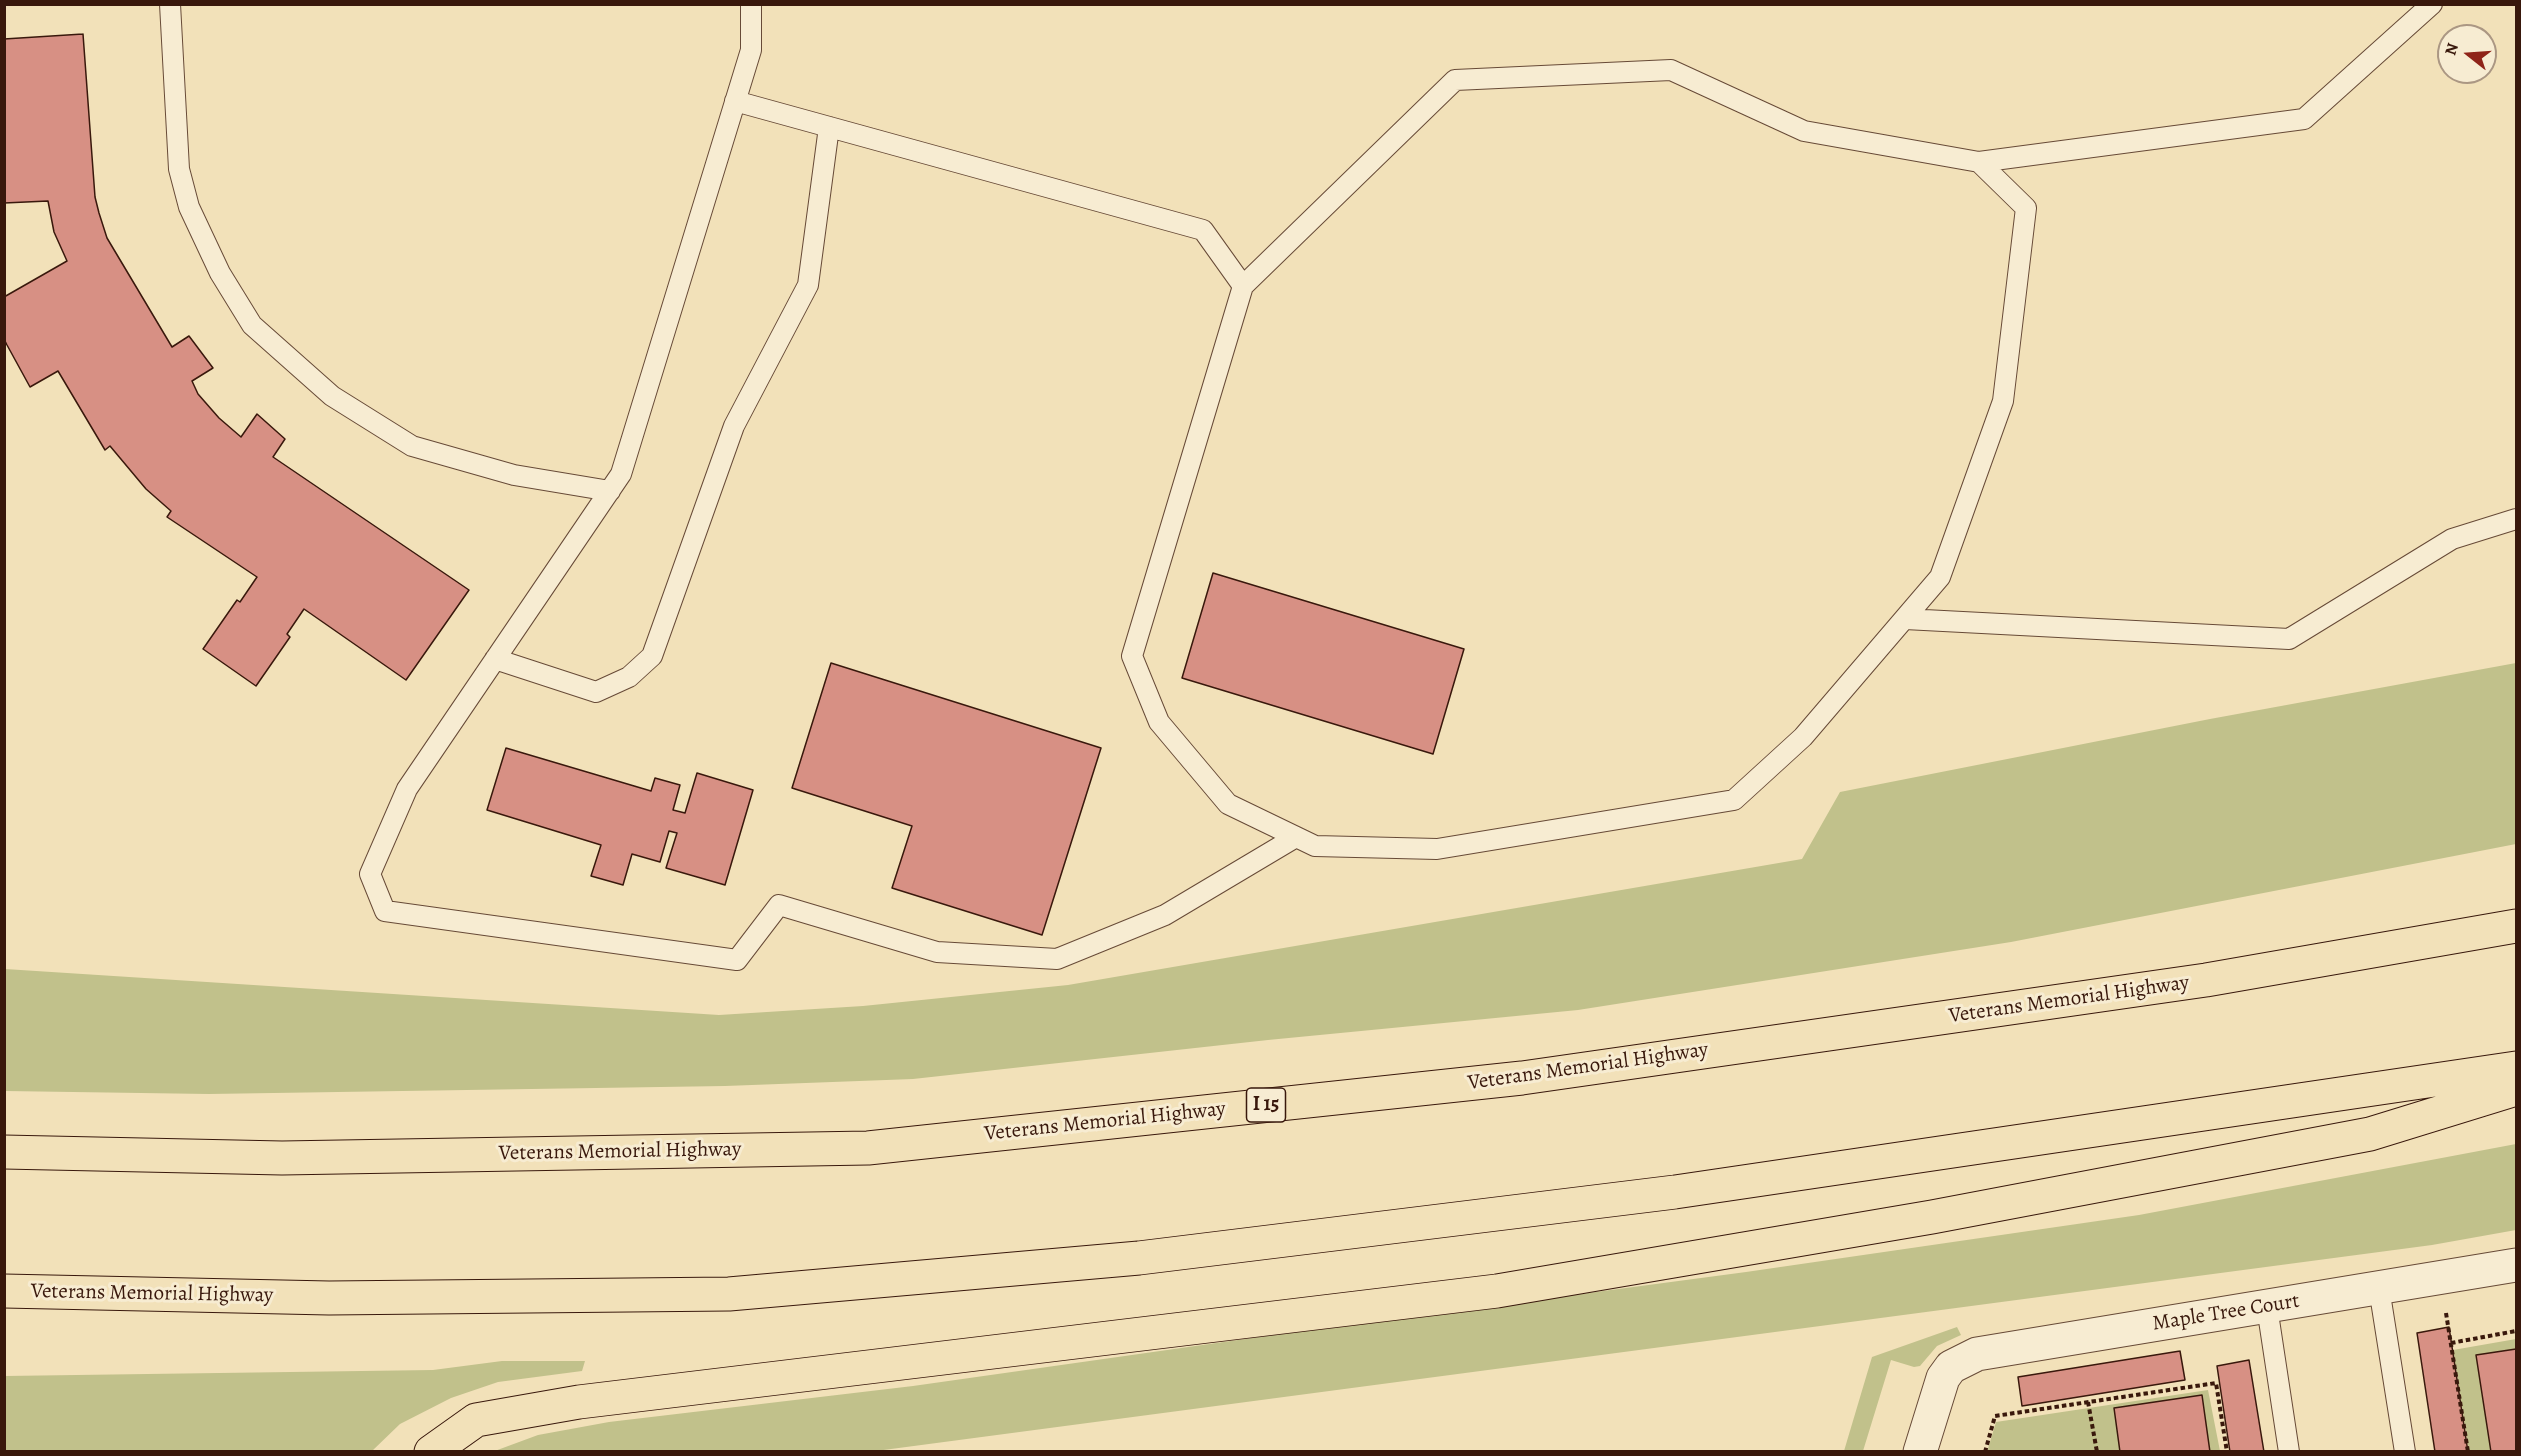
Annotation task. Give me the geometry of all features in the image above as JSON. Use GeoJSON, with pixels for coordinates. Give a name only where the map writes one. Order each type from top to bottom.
{"type":"FeatureCollection","features":[{"type":"Feature","properties":{"kind":"highway","name":"Veterans Memorial Highway"},"geometry":{"type":"LineString","coordinates":[[4,1152],[282,1158],[868,1148],[1522,1078],[2206,980],[2517,926]]}},
{"type":"Feature","properties":{"kind":"highway","name":"Veterans Memorial Highway"},"geometry":{"type":"LineString","coordinates":[[4,1291],[329,1298],[729,1294],[1080,1263],[1675,1192],[2517,1068]]}},
{"type":"Feature","properties":{"kind":"highway"},"geometry":{"type":"LineString","coordinates":[[431,1452],[476,1419],[579,1402],[1497,1291],[1932,1217],[2370,1134],[2517,1089]]}},
{"type":"Feature","properties":{"kind":"street","name":"Maple Tree Court"},"geometry":{"type":"LineString","coordinates":[[1920,1452],[1943,1378],[1951,1367],[1977,1354],[2517,1265]]}},
{"type":"Feature","properties":{"kind":"lane"},"geometry":{"type":"LineString","coordinates":[[170,4],[179,170],[189,207],[215,264],[252,324],[333,396],[412,446],[514,475],[610,491]]}},
{"type":"Feature","properties":{"kind":"lane"},"geometry":{"type":"LineString","coordinates":[[751,4],[751,50],[621,474],[407,789],[370,874],[385,911],[737,960],[779,905],[937,952],[1057,958],[1165,915],[1296,837]]}},
{"type":"Feature","properties":{"kind":"lane"},"geometry":{"type":"LineString","coordinates":[[1979,162],[2026,208],[2003,401],[1940,577],[1803,737],[1734,800],[1437,849],[1315,846],[1227,804],[1159,722],[1132,656],[1243,286],[1455,80],[1671,70],[1804,131],[1979,162],[2304,119],[2432,4]]}},
{"type":"Feature","properties":{"kind":"lane"},"geometry":{"type":"LineString","coordinates":[[735,101],[1203,230],[1243,286]]}},
{"type":"Feature","properties":{"kind":"lane"},"geometry":{"type":"LineString","coordinates":[[495,659],[596,692],[629,677],[652,656],[734,426],[808,285],[829,127]]}},
{"type":"Feature","properties":{"kind":"lane"},"geometry":{"type":"LineString","coordinates":[[1905,620],[2289,639],[2452,539],[2517,519]]}},
{"type":"Feature","properties":{"kind":"lane"},"geometry":{"type":"LineString","coordinates":[[2379,1288],[2404,1452]]}},
{"type":"Feature","properties":{"kind":"lane"},"geometry":{"type":"LineString","coordinates":[[2266,1307],[2289,1452]]}},
{"type":"Feature","properties":{"kind":"path"},"geometry":{"type":"LineString","coordinates":[[2446,1312],[2468,1452]]}},
{"type":"Feature","properties":{"kind":"path"},"geometry":{"type":"LineString","coordinates":[[2451,1343],[2517,1331]]}},
{"type":"Feature","properties":{"kind":"path"},"geometry":{"type":"LineString","coordinates":[[1985,1452],[1995,1416],[2216,1383],[2227,1452]]}},
{"type":"Feature","properties":{"kind":"path"},"geometry":{"type":"LineString","coordinates":[[2088,1402],[2097,1452]]}},
{"type":"Feature","properties":{"kind":"green space"},"geometry":{"type":"Polygon","coordinates":[[[2516,663],[2516,844],[2011,942],[1578,1010],[1268,1040],[913,1079],[725,1086],[209,1094],[5,1091],[5,969],[719,1015],[863,1006],[1068,985],[1802,859],[1840,792],[2210,719],[2516,663]]]}},
{"type":"Feature","properties":{"kind":"green space"},"geometry":{"type":"Polygon","coordinates":[[[2516,1144],[2516,1230],[2432,1245],[876,1451],[492,1452],[538,1435],[609,1422],[913,1386],[1746,1272],[2139,1215],[2516,1144]]]}},
{"type":"Feature","properties":{"kind":"green space"},"geometry":{"type":"Polygon","coordinates":[[[1957,1327],[1961,1335],[1937,1346],[1920,1366],[1914,1367],[1891,1360],[1863,1451],[1844,1451],[1872,1357],[1957,1327]]]}},
{"type":"Feature","properties":{"kind":"green space"},"geometry":{"type":"Polygon","coordinates":[[[2516,1339],[2516,1451],[2469,1451],[2453,1350],[2516,1339]]]}},
{"type":"Feature","properties":{"kind":"green space"},"geometry":{"type":"Polygon","coordinates":[[[502,1361],[585,1361],[582,1371],[498,1382],[451,1398],[400,1424],[372,1451],[5,1451],[5,1376],[433,1370],[502,1361]]]}},
{"type":"Feature","properties":{"kind":"green space"},"geometry":{"type":"Polygon","coordinates":[[[2208,1390],[2220,1451],[1987,1452],[1996,1422],[2208,1390]]]}},
{"type":"Feature","properties":{"kind":"building"},"geometry":{"type":"Polygon","coordinates":[[[83,34],[95,197],[99,213],[107,238],[172,347],[189,336],[213,368],[192,381],[198,394],[219,418],[241,437],[257,414],[285,439],[273,457],[469,590],[406,680],[304,609],[287,634],[290,637],[256,686],[203,649],[237,600],[240,602],[257,577],[167,517],[171,511],[146,489],[110,446],[105,450],[58,371],[30,387],[4,339],[4,297],[67,261],[54,232],[48,201],[4,203],[4,39],[83,34]]]}},
{"type":"Feature","properties":{"kind":"building"},"geometry":{"type":"Polygon","coordinates":[[[1213,573],[1464,649],[1433,754],[1182,678],[1213,573]]]}},
{"type":"Feature","properties":{"kind":"building"},"geometry":{"type":"Polygon","coordinates":[[[831,663],[1101,748],[1042,935],[892,888],[912,826],[792,788],[831,663]]]}},
{"type":"Feature","properties":{"kind":"building"},"geometry":{"type":"Polygon","coordinates":[[[506,748],[651,791],[655,778],[680,785],[673,810],[685,813],[697,773],[753,790],[725,885],[666,868],[677,833],[669,831],[660,862],[632,854],[623,885],[591,876],[601,845],[487,810],[506,748]]]}},
{"type":"Feature","properties":{"kind":"building"},"geometry":{"type":"Polygon","coordinates":[[[2449,1327],[2468,1452],[2435,1452],[2417,1333],[2449,1327]]]}},
{"type":"Feature","properties":{"kind":"building"},"geometry":{"type":"Polygon","coordinates":[[[2516,1349],[2516,1452],[2491,1452],[2476,1355],[2516,1349]]]}},
{"type":"Feature","properties":{"kind":"building"},"geometry":{"type":"Polygon","coordinates":[[[2180,1351],[2185,1380],[2022,1406],[2018,1377],[2180,1351]]]}},
{"type":"Feature","properties":{"kind":"building"},"geometry":{"type":"Polygon","coordinates":[[[2249,1360],[2264,1452],[2230,1452],[2217,1366],[2249,1360]]]}},
{"type":"Feature","properties":{"kind":"building"},"geometry":{"type":"Polygon","coordinates":[[[2202,1395],[2210,1452],[2120,1452],[2114,1408],[2202,1395]]]}}]}
